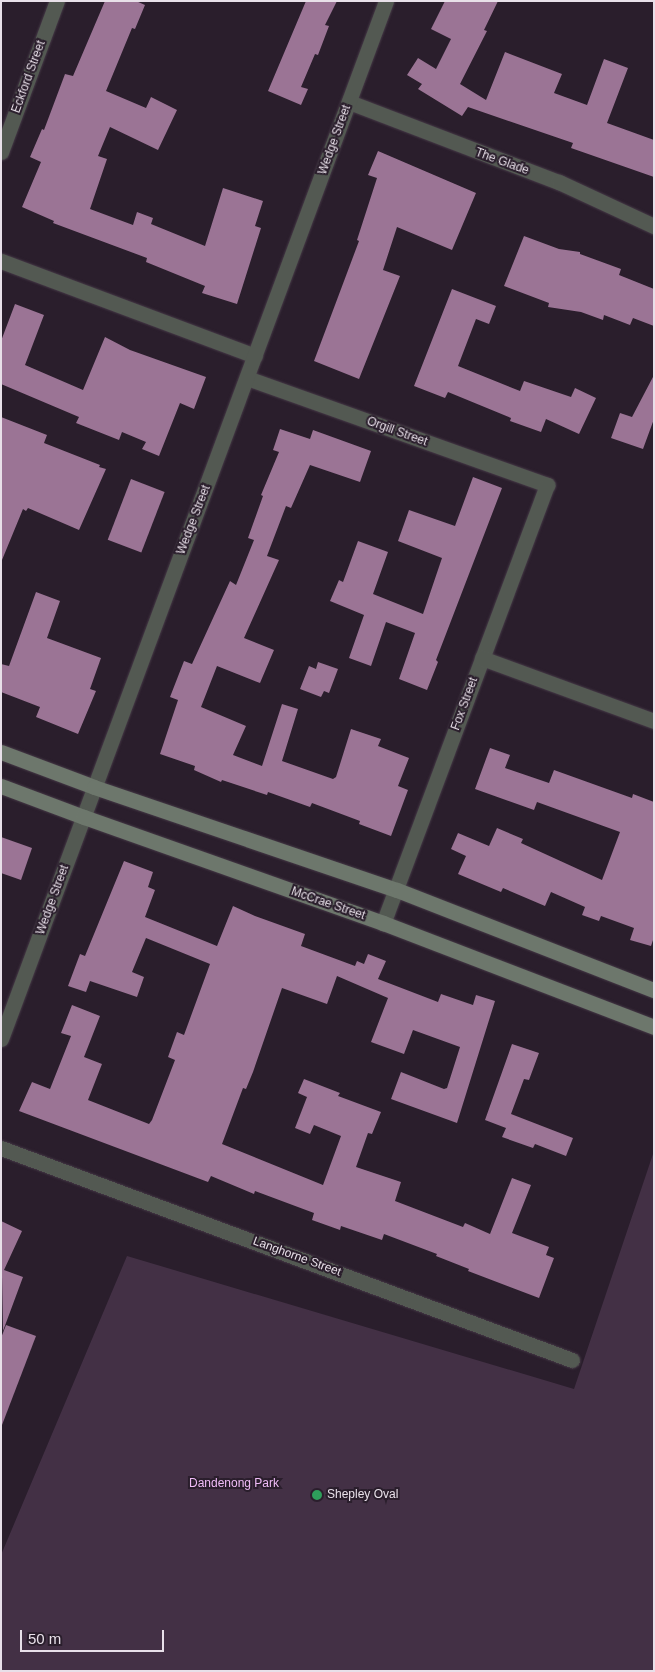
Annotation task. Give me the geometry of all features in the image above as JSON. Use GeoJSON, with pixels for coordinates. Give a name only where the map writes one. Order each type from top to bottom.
{"type":"FeatureCollection","features":[{"type":"Feature","properties":{"kind":"main road"},"geometry":{"type":"LineString","coordinates":[[1,752],[94,787],[397,890],[654,990]]}},
{"type":"Feature","properties":{"kind":"main road","name":"McCrae Street"},"geometry":{"type":"LineString","coordinates":[[1,786],[383,923],[651,1026]]}},
{"type":"Feature","properties":{"kind":"street","name":"Eckford Street"},"geometry":{"type":"LineString","coordinates":[[1,152],[57,1]]}},
{"type":"Feature","properties":{"kind":"street","name":"Wedge Street"},"geometry":{"type":"LineString","coordinates":[[1,1039],[386,1]]}},
{"type":"Feature","properties":{"kind":"street","name":"The Glade"},"geometry":{"type":"LineString","coordinates":[[349,102],[559,182],[654,226]]}},
{"type":"Feature","properties":{"kind":"street"},"geometry":{"type":"LineString","coordinates":[[1,261],[255,356]]}},
{"type":"Feature","properties":{"kind":"street","name":"Orgill Street"},"geometry":{"type":"LineString","coordinates":[[247,378],[547,485]]}},
{"type":"Feature","properties":{"kind":"street","name":"Fox Street"},"geometry":{"type":"LineString","coordinates":[[383,923],[397,890],[547,485]]}},
{"type":"Feature","properties":{"kind":"street"},"geometry":{"type":"LineString","coordinates":[[482,658],[654,721]]}},
{"type":"Feature","properties":{"kind":"street","name":"Langhorne Street"},"geometry":{"type":"LineString","coordinates":[[1,1150],[22,1156],[572,1360]]}},
{"type":"Feature","properties":{"kind":"green space","name":"Dandenong Park"},"geometry":{"type":"Polygon","coordinates":[[[654,1151],[654,1671],[1,1671],[1,1555],[127,1256],[574,1389],[654,1151]]]}},
{"type":"Feature","properties":{"kind":"building"},"geometry":{"type":"Polygon","coordinates":[[[105,1],[136,1],[145,5],[135,29],[132,28],[106,91],[146,108],[151,97],[177,110],[158,150],[110,127],[98,156],[107,159],[90,209],[133,225],[137,212],[153,218],[151,224],[205,246],[223,188],[263,201],[255,226],[261,228],[237,304],[202,293],[205,286],[146,262],[147,258],[53,223],[54,221],[22,207],[41,162],[30,157],[42,129],[44,130],[65,74],[73,76],[105,1]]]}},
{"type":"Feature","properties":{"kind":"building"},"geometry":{"type":"Polygon","coordinates":[[[306,1],[337,1],[325,25],[329,26],[318,55],[315,54],[301,87],[308,89],[301,105],[268,91],[306,1]]]}},
{"type":"Feature","properties":{"kind":"building"},"geometry":{"type":"Polygon","coordinates":[[[445,1],[498,1],[484,30],[487,31],[460,84],[486,100],[505,52],[562,74],[554,93],[587,105],[604,59],[628,68],[607,123],[654,140],[654,177],[571,148],[573,143],[468,107],[462,116],[418,89],[422,84],[407,75],[418,58],[436,69],[451,39],[431,29],[445,1]]]}},
{"type":"Feature","properties":{"kind":"building"},"geometry":{"type":"Polygon","coordinates":[[[378,151],[476,193],[452,250],[397,227],[383,270],[400,276],[359,379],[314,361],[359,241],[357,240],[377,178],[368,175],[378,151]]]}},
{"type":"Feature","properties":{"kind":"building"},"geometry":{"type":"Polygon","coordinates":[[[524,236],[559,249],[580,252],[580,254],[621,269],[619,275],[654,289],[654,326],[633,318],[630,325],[604,315],[603,320],[581,312],[548,307],[549,303],[504,286],[524,236]]]}},
{"type":"Feature","properties":{"kind":"building"},"geometry":{"type":"Polygon","coordinates":[[[452,289],[496,306],[489,324],[476,319],[458,366],[520,391],[524,381],[571,397],[575,388],[596,398],[579,434],[546,419],[541,432],[510,421],[511,418],[448,392],[445,398],[414,386],[452,289]]]}},
{"type":"Feature","properties":{"kind":"building"},"geometry":{"type":"Polygon","coordinates":[[[15,304],[44,315],[25,365],[83,390],[105,337],[130,350],[206,377],[194,409],[180,403],[159,456],[142,449],[146,442],[122,432],[119,440],[76,423],[79,417],[1,384],[1,341],[15,304]]]}},
{"type":"Feature","properties":{"kind":"building"},"geometry":{"type":"Polygon","coordinates":[[[654,375],[654,419],[643,449],[611,438],[620,413],[632,417],[654,375]]]}},
{"type":"Feature","properties":{"kind":"building"},"geometry":{"type":"Polygon","coordinates":[[[1,417],[47,435],[44,443],[106,469],[79,530],[28,508],[26,511],[23,509],[2,560],[1,417]]]}},
{"type":"Feature","properties":{"kind":"building"},"geometry":{"type":"Polygon","coordinates":[[[280,429],[310,439],[313,430],[371,451],[360,482],[310,465],[291,508],[286,506],[267,556],[279,560],[244,638],[274,650],[260,683],[217,666],[201,707],[246,726],[233,755],[262,766],[282,704],[298,709],[282,761],[333,779],[336,777],[351,729],[381,739],[378,746],[409,758],[398,786],[408,790],[391,836],[359,824],[360,821],[312,803],[310,807],[268,792],[267,795],[222,780],[221,782],[194,770],[195,766],[160,754],[178,700],[170,697],[184,661],[192,664],[230,581],[236,585],[254,540],[248,538],[263,496],[261,495],[279,452],[273,450],[280,429]]]}},
{"type":"Feature","properties":{"kind":"building"},"geometry":{"type":"Polygon","coordinates":[[[473,477],[502,488],[436,660],[438,662],[427,690],[399,679],[415,633],[386,622],[371,666],[349,658],[364,615],[330,601],[339,580],[343,582],[358,541],[388,552],[373,594],[423,614],[442,558],[398,541],[409,510],[455,526],[473,477]]]}},
{"type":"Feature","properties":{"kind":"building"},"geometry":{"type":"Polygon","coordinates":[[[131,479],[165,492],[141,553],[108,540],[131,479]]]}},
{"type":"Feature","properties":{"kind":"building"},"geometry":{"type":"Polygon","coordinates":[[[36,592],[60,601],[47,638],[101,658],[90,689],[96,691],[78,734],[36,717],[40,707],[1,692],[1,664],[9,666],[36,592]]]}},
{"type":"Feature","properties":{"kind":"building"},"geometry":{"type":"Polygon","coordinates":[[[318,662],[338,669],[329,693],[324,691],[321,697],[300,689],[309,666],[316,669],[318,662]]]}},
{"type":"Feature","properties":{"kind":"building"},"geometry":{"type":"Polygon","coordinates":[[[490,748],[510,755],[505,768],[549,783],[554,770],[632,798],[633,794],[654,802],[654,937],[651,946],[630,940],[634,928],[601,916],[599,921],[582,915],[585,907],[551,892],[545,906],[503,888],[501,892],[458,874],[466,856],[451,849],[458,833],[489,846],[497,828],[523,839],[521,843],[602,880],[620,832],[537,802],[534,810],[475,789],[490,748]]]}},
{"type":"Feature","properties":{"kind":"building"},"geometry":{"type":"Polygon","coordinates":[[[1,837],[32,848],[21,880],[1,873],[1,837]]]}},
{"type":"Feature","properties":{"kind":"building"},"geometry":{"type":"Polygon","coordinates":[[[124,861],[153,872],[148,887],[155,890],[145,917],[217,946],[233,906],[305,934],[301,946],[355,966],[357,961],[364,964],[368,954],[386,961],[378,979],[438,1002],[441,994],[473,1005],[476,995],[495,1001],[457,1123],[391,1099],[401,1072],[444,1089],[447,1088],[460,1047],[413,1030],[404,1054],[371,1042],[388,998],[337,976],[327,1004],[282,988],[253,1072],[246,1089],[243,1088],[222,1144],[323,1185],[341,1136],[314,1125],[310,1134],[295,1128],[307,1097],[298,1093],[304,1079],[340,1093],[338,1096],[381,1112],[372,1134],[368,1133],[356,1167],[401,1182],[395,1201],[463,1227],[465,1223],[490,1234],[512,1178],[531,1185],[512,1233],[549,1247],[546,1255],[554,1258],[539,1298],[468,1271],[469,1269],[436,1256],[437,1254],[384,1234],[382,1240],[341,1226],[340,1230],[312,1220],[314,1213],[255,1191],[254,1194],[211,1176],[208,1182],[19,1111],[32,1082],[50,1089],[71,1036],[61,1033],[72,1005],[100,1016],[84,1057],[102,1064],[88,1100],[149,1124],[152,1120],[175,1060],[168,1057],[177,1032],[184,1035],[210,964],[146,938],[132,972],[144,977],[137,997],[90,981],[86,992],[68,986],[80,954],[85,956],[124,861]]]}},
{"type":"Feature","properties":{"kind":"building"},"geometry":{"type":"Polygon","coordinates":[[[512,1044],[539,1053],[529,1080],[524,1079],[511,1114],[573,1138],[566,1156],[535,1144],[533,1148],[502,1137],[506,1128],[485,1120],[512,1044]]]}},
{"type":"Feature","properties":{"kind":"building"},"geometry":{"type":"Polygon","coordinates":[[[1,1221],[22,1231],[4,1270],[23,1277],[3,1331],[1,1221]]]}},
{"type":"Feature","properties":{"kind":"building"},"geometry":{"type":"Polygon","coordinates":[[[6,1325],[36,1336],[2,1425],[1,1338],[6,1325]]]}},
{"type":"Feature","properties":{"kind":"place","name":"Shepley Oval"},"geometry":{"type":"Point","coordinates":[317,1495]}}]}
